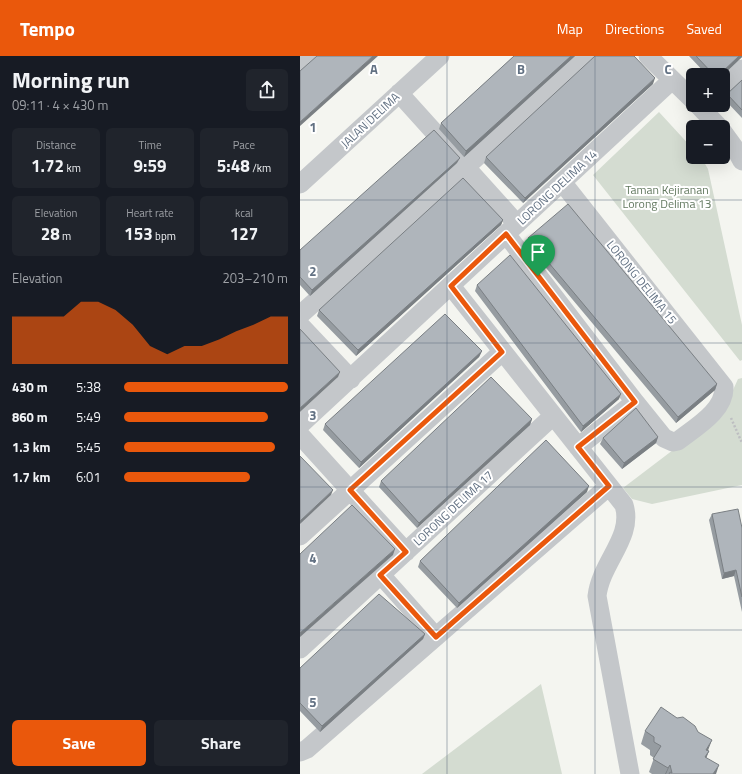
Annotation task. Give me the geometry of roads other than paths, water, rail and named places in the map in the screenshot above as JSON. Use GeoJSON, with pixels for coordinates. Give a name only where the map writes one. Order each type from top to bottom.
{"type":"FeatureCollection","features":[{"type":"Feature","properties":{"kind":"street"},"geometry":{"type":"LineString","coordinates":[[300,67],[311,56]]}},
{"type":"Feature","properties":{"kind":"street","name":"JALAN DELIMA"},"geometry":{"type":"LineString","coordinates":[[303,174],[399,93],[440,56]]}},
{"type":"Feature","properties":{"kind":"street"},"geometry":{"type":"LineString","coordinates":[[300,315],[465,168],[586,56]]}},
{"type":"Feature","properties":{"kind":"street"},"geometry":{"type":"LineString","coordinates":[[648,56],[686,92]]}},
{"type":"Feature","properties":{"kind":"street"},"geometry":{"type":"LineString","coordinates":[[730,81],[742,69]]}},
{"type":"Feature","properties":{"kind":"street","name":"LORONG DELIMA 14"},"geometry":{"type":"LineString","coordinates":[[300,425],[672,80]]}},
{"type":"Feature","properties":{"kind":"street"},"geometry":{"type":"LineString","coordinates":[[399,93],[465,168],[512,229],[635,402],[578,447]]}},
{"type":"Feature","properties":{"kind":"street"},"geometry":{"type":"LineString","coordinates":[[706,112],[713,120]]}},
{"type":"Feature","properties":{"kind":"street"},"geometry":{"type":"LineString","coordinates":[[730,142],[742,161]]}},
{"type":"Feature","properties":{"kind":"street","name":"LORONG DELIMA 15"},"geometry":{"type":"LineString","coordinates":[[562,182],[722,382],[724,393],[716,409],[678,441],[673,442],[664,438],[635,402]]}},
{"type":"Feature","properties":{"kind":"street"},"geometry":{"type":"LineString","coordinates":[[451,286],[624,505],[627,514],[624,531],[603,571],[598,584],[597,596],[630,774]]}},
{"type":"Feature","properties":{"kind":"street"},"geometry":{"type":"LineString","coordinates":[[300,325],[351,379]]}},
{"type":"Feature","properties":{"kind":"street"},"geometry":{"type":"LineString","coordinates":[[300,536],[502,352]]}},
{"type":"Feature","properties":{"kind":"street","name":"LORONG DELIMA 17"},"geometry":{"type":"LineString","coordinates":[[300,649],[553,416]]}},
{"type":"Feature","properties":{"kind":"street"},"geometry":{"type":"LineString","coordinates":[[300,435],[406,552]]}},
{"type":"Feature","properties":{"kind":"street"},"geometry":{"type":"LineString","coordinates":[[300,752],[307,749],[609,486]]}},
{"type":"Feature","properties":{"kind":"street"},"geometry":{"type":"LineString","coordinates":[[380,575],[436,637]]}},
{"type":"Feature","properties":{"kind":"park label","name":"Taman Kejiranan Lorong Delima 13"},"geometry":{"type":"Point","coordinates":[667,196]}}]}
